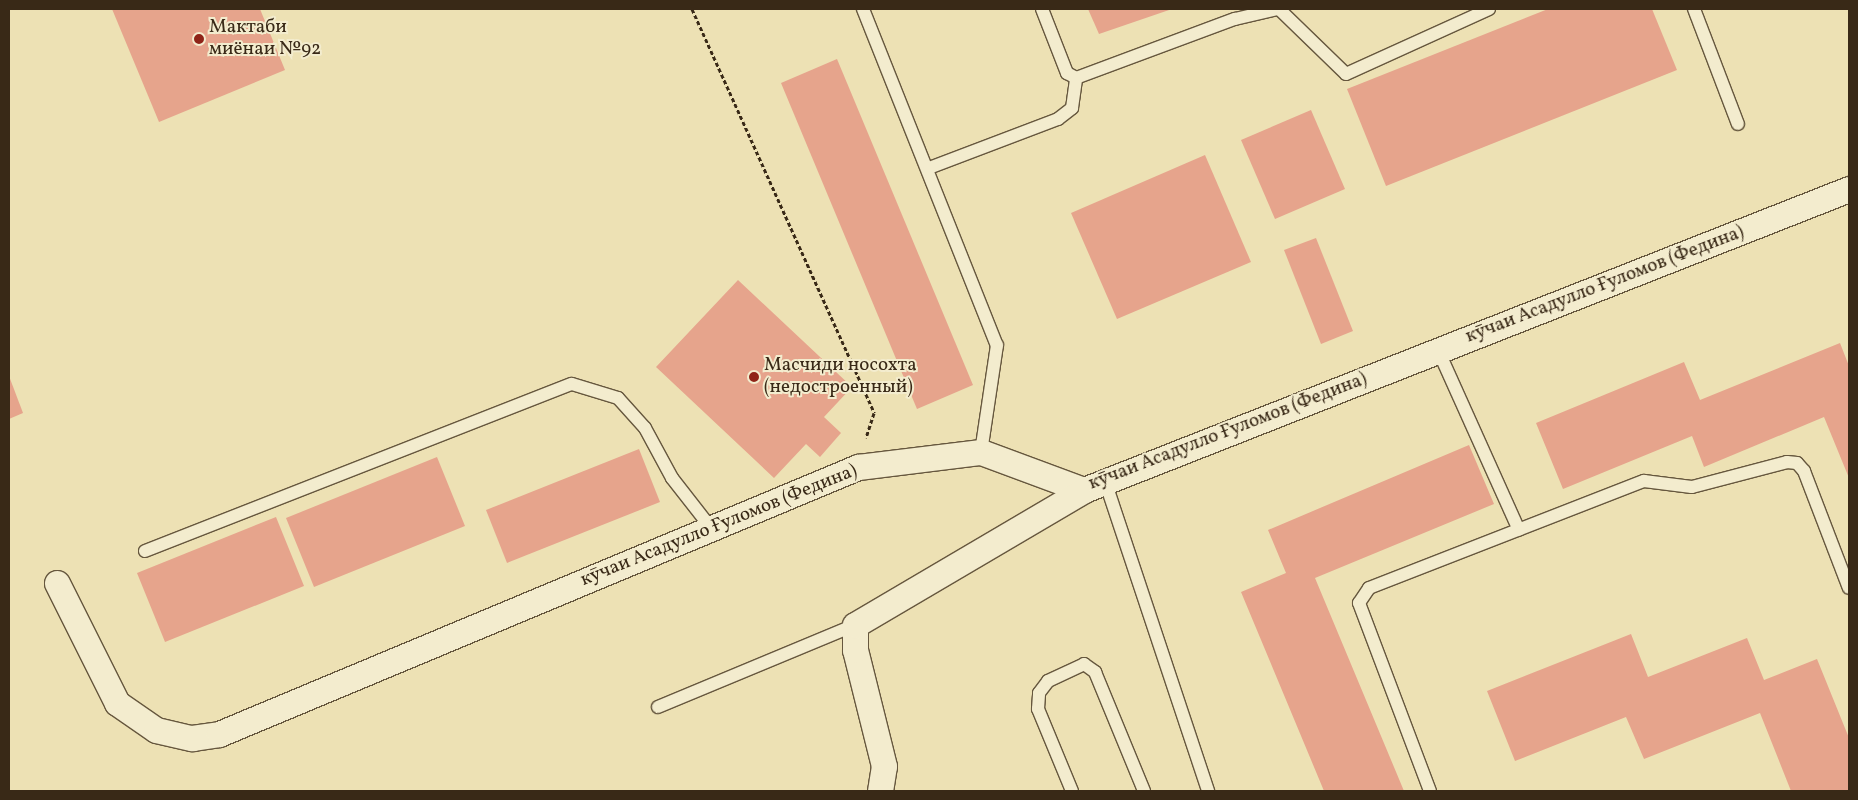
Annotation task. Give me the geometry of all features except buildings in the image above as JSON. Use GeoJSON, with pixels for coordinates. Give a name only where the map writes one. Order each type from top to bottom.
{"type":"FeatureCollection","features":[{"type":"Feature","properties":{"kind":"street","name":"кӯчаи Асадулло Ғуломов (Федина)"},"geometry":{"type":"LineString","coordinates":[[57,583],[117,704],[156,730],[192,738],[219,734],[858,467],[981,452],[1095,486],[1849,189]]}},
{"type":"Feature","properties":{"kind":"street"},"geometry":{"type":"LineString","coordinates":[[880,791],[884,766],[855,650],[855,625],[1095,486]]}},
{"type":"Feature","properties":{"kind":"lane"},"geometry":{"type":"LineString","coordinates":[[863,9],[929,168],[997,345],[981,452]]}},
{"type":"Feature","properties":{"kind":"lane"},"geometry":{"type":"LineString","coordinates":[[1042,9],[1067,73],[1076,78],[1236,19],[1278,9],[1346,74],[1489,9]]}},
{"type":"Feature","properties":{"kind":"lane"},"geometry":{"type":"LineString","coordinates":[[1694,9],[1738,124]]}},
{"type":"Feature","properties":{"kind":"lane"},"geometry":{"type":"LineString","coordinates":[[929,168],[1058,120],[1072,108],[1076,78]]}},
{"type":"Feature","properties":{"kind":"lane"},"geometry":{"type":"LineString","coordinates":[[1438,350],[1519,530]]}},
{"type":"Feature","properties":{"kind":"lane"},"geometry":{"type":"LineString","coordinates":[[145,551],[572,384],[618,398],[645,428],[672,478],[711,528]]}},
{"type":"Feature","properties":{"kind":"lane"},"geometry":{"type":"LineString","coordinates":[[1430,791],[1359,603],[1369,588],[1644,481],[1692,488],[1797,463],[1849,588]]}},
{"type":"Feature","properties":{"kind":"lane"},"geometry":{"type":"LineString","coordinates":[[1095,486],[1208,791]]}},
{"type":"Feature","properties":{"kind":"lane"},"geometry":{"type":"LineString","coordinates":[[658,707],[855,625]]}},
{"type":"Feature","properties":{"kind":"lane"},"geometry":{"type":"LineString","coordinates":[[1072,791],[1038,709],[1039,693],[1048,680],[1084,664],[1096,672],[1144,791]]}},
{"type":"Feature","properties":{"kind":"path"},"geometry":{"type":"LineString","coordinates":[[692,9],[874,413],[858,467]]}},
{"type":"Feature","properties":{"kind":"place","name":"Мактаби миёнаи №92"},"geometry":{"type":"Point","coordinates":[199,39]}},
{"type":"Feature","properties":{"kind":"place","name":"Масчиди носохта (недостроенный)"},"geometry":{"type":"Point","coordinates":[754,377]}}]}
